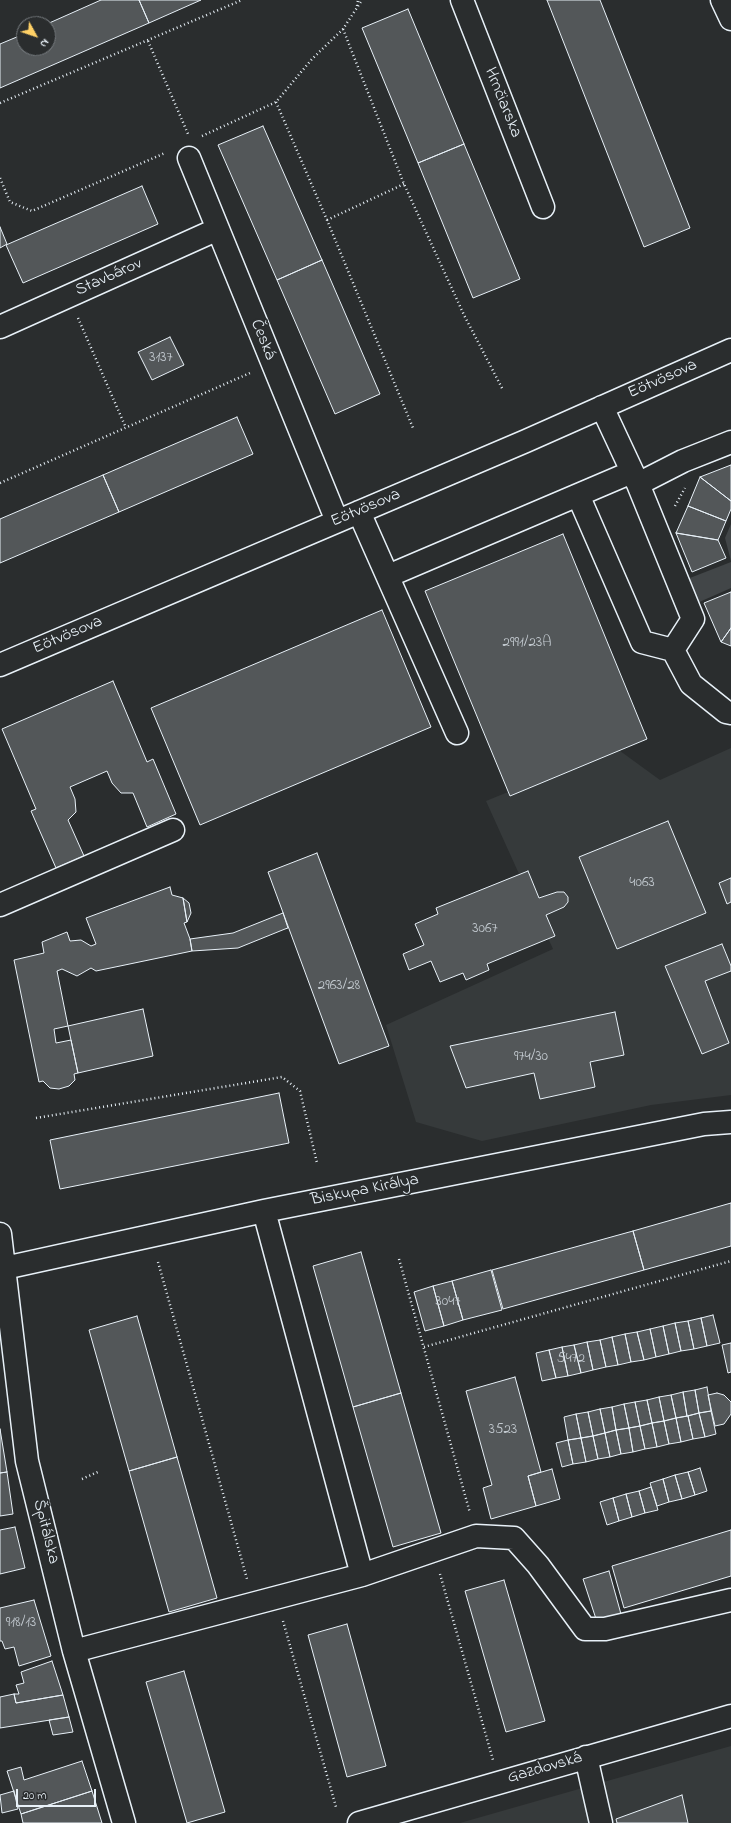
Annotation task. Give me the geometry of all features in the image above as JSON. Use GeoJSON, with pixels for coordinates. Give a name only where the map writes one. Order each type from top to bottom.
{"type":"FeatureCollection","features":[{"type":"Feature","properties":{"kind":"street","name":"Hrnčiarska"},"geometry":{"type":"LineString","coordinates":[[462,0],[543,207]]}},
{"type":"Feature","properties":{"kind":"street"},"geometry":{"type":"LineString","coordinates":[[722,0],[731,19]]}},
{"type":"Feature","properties":{"kind":"street","name":"Česká"},"geometry":{"type":"LineString","coordinates":[[183,150],[218,228],[337,521]]}},
{"type":"Feature","properties":{"kind":"street","name":"Stavbárov"},"geometry":{"type":"LineString","coordinates":[[0,327],[218,228]]}},
{"type":"Feature","properties":{"kind":"street","name":"Eötvösova"},"geometry":{"type":"LineString","coordinates":[[0,665],[359,512],[731,350]]}},
{"type":"Feature","properties":{"kind":"street"},"geometry":{"type":"LineString","coordinates":[[602,407],[619,440],[692,619],[673,650]]}},
{"type":"Feature","properties":{"kind":"street"},"geometry":{"type":"LineString","coordinates":[[388,576],[578,495],[635,478],[731,442]]}},
{"type":"Feature","properties":{"kind":"street"},"geometry":{"type":"LineString","coordinates":[[578,495],[642,642],[673,650],[691,684],[726,712],[731,713]]}},
{"type":"Feature","properties":{"kind":"street"},"geometry":{"type":"LineString","coordinates":[[359,512],[457,733]]}},
{"type":"Feature","properties":{"kind":"street"},"geometry":{"type":"LineString","coordinates":[[0,905],[173,830]]}},
{"type":"Feature","properties":{"kind":"street","name":"Biskupa Királya"},"geometry":{"type":"LineString","coordinates":[[2,1269],[264,1212],[704,1124],[731,1122]]}},
{"type":"Feature","properties":{"kind":"street"},"geometry":{"type":"LineString","coordinates":[[264,1212],[362,1575]]}},
{"type":"Feature","properties":{"kind":"street","name":"Špitálska"},"geometry":{"type":"LineString","coordinates":[[0,1234],[2,1269],[27,1461],[74,1651],[124,1823]]}},
{"type":"Feature","properties":{"kind":"street"},"geometry":{"type":"LineString","coordinates":[[74,1651],[362,1575],[476,1536],[514,1538],[538,1565],[585,1629],[605,1629],[731,1600]]}},
{"type":"Feature","properties":{"kind":"street","name":"Gazdovská"},"geometry":{"type":"LineString","coordinates":[[359,1823],[731,1716]]}},
{"type":"Feature","properties":{"kind":"street"},"geometry":{"type":"LineString","coordinates":[[586,1757],[600,1823]]}},
{"type":"Feature","properties":{"kind":"path"},"geometry":{"type":"LineString","coordinates":[[0,103],[242,0]]}},
{"type":"Feature","properties":{"kind":"path"},"geometry":{"type":"LineString","coordinates":[[357,7],[358,0]]}},
{"type":"Feature","properties":{"kind":"path"},"geometry":{"type":"LineString","coordinates":[[0,178],[10,202],[32,211],[183,150],[276,102],[312,59],[342,29],[362,0]]}},
{"type":"Feature","properties":{"kind":"path"},"geometry":{"type":"LineString","coordinates":[[342,29],[404,184],[464,314],[504,390]]}},
{"type":"Feature","properties":{"kind":"path"},"geometry":{"type":"LineString","coordinates":[[148,40],[183,150]]}},
{"type":"Feature","properties":{"kind":"path"},"geometry":{"type":"LineString","coordinates":[[276,102],[327,220],[413,428]]}},
{"type":"Feature","properties":{"kind":"path"},"geometry":{"type":"LineString","coordinates":[[327,220],[404,184]]}},
{"type":"Feature","properties":{"kind":"path"},"geometry":{"type":"LineString","coordinates":[[69,296],[126,428]]}},
{"type":"Feature","properties":{"kind":"path"},"geometry":{"type":"LineString","coordinates":[[0,483],[272,364]]}},
{"type":"Feature","properties":{"kind":"path"},"geometry":{"type":"LineString","coordinates":[[36,1118],[282,1077],[300,1091],[317,1163]]}},
{"type":"Feature","properties":{"kind":"path"},"geometry":{"type":"LineString","coordinates":[[399,1259],[476,1536]]}},
{"type":"Feature","properties":{"kind":"path"},"geometry":{"type":"LineString","coordinates":[[158,1262],[254,1604]]}},
{"type":"Feature","properties":{"kind":"path"},"geometry":{"type":"LineString","coordinates":[[424,1347],[731,1262]]}},
{"type":"Feature","properties":{"kind":"path"},"geometry":{"type":"LineString","coordinates":[[82,1479],[100,1471]]}},
{"type":"Feature","properties":{"kind":"path"},"geometry":{"type":"LineString","coordinates":[[434,1550],[493,1762]]}},
{"type":"Feature","properties":{"kind":"path"},"geometry":{"type":"LineString","coordinates":[[276,1598],[336,1807]]}},
{"type":"Feature","properties":{"kind":"shaded area"},"geometry":{"type":"Polygon","coordinates":[[[731,524],[731,561],[725,538],[731,524]]]}},
{"type":"Feature","properties":{"kind":"shaded area"},"geometry":{"type":"Polygon","coordinates":[[[731,562],[731,588],[688,607],[677,583],[731,562]]]}},
{"type":"Feature","properties":{"kind":"shaded area"},"geometry":{"type":"Polygon","coordinates":[[[616,748],[660,780],[731,748],[731,1095],[651,1105],[482,1141],[416,1122],[386,1025],[553,949],[486,801],[616,748]]]}},
{"type":"Feature","properties":{"kind":"shaded area"},"geometry":{"type":"Polygon","coordinates":[[[731,1746],[731,1823],[460,1823],[593,1785],[731,1746]]]}},
{"type":"Feature","properties":{"kind":"building"},"geometry":{"type":"Polygon","coordinates":[[[101,0],[139,0],[149,23],[0,88],[0,44],[16,37],[16,56],[56,56],[56,20],[101,0]]]}},
{"type":"Feature","properties":{"kind":"building"},"geometry":{"type":"Polygon","coordinates":[[[139,0],[201,0],[149,23],[139,0]]]}},
{"type":"Feature","properties":{"kind":"building"},"geometry":{"type":"Polygon","coordinates":[[[547,0],[600,0],[690,228],[644,247],[547,0]]]}},
{"type":"Feature","properties":{"kind":"building"},"geometry":{"type":"Polygon","coordinates":[[[408,9],[464,144],[418,163],[362,28],[408,9]]]}},
{"type":"Feature","properties":{"kind":"building"},"geometry":{"type":"Polygon","coordinates":[[[263,126],[322,260],[277,280],[218,145],[263,126]]]}},
{"type":"Feature","properties":{"kind":"building"},"geometry":{"type":"Polygon","coordinates":[[[464,144],[520,279],[473,298],[418,163],[464,144]]]}},
{"type":"Feature","properties":{"kind":"building"},"geometry":{"type":"Polygon","coordinates":[[[142,186],[158,224],[23,283],[6,245],[142,186]]]}},
{"type":"Feature","properties":{"kind":"building"},"geometry":{"type":"Polygon","coordinates":[[[0,227],[7,244],[0,248],[0,227]]]}},
{"type":"Feature","properties":{"kind":"building"},"geometry":{"type":"Polygon","coordinates":[[[322,260],[380,394],[335,414],[277,280],[322,260]]]}},
{"type":"Feature","properties":{"kind":"building"},"geometry":{"type":"Polygon","coordinates":[[[170,337],[184,365],[152,380],[138,352],[170,337]]]}},
{"type":"Feature","properties":{"kind":"building"},"geometry":{"type":"Polygon","coordinates":[[[237,417],[253,454],[119,512],[103,475],[237,417]]]}},
{"type":"Feature","properties":{"kind":"building"},"geometry":{"type":"Polygon","coordinates":[[[731,465],[731,501],[700,477],[731,465]]]}},
{"type":"Feature","properties":{"kind":"building"},"geometry":{"type":"Polygon","coordinates":[[[103,475],[119,512],[0,563],[0,519],[103,475]]]}},
{"type":"Feature","properties":{"kind":"building"},"geometry":{"type":"Polygon","coordinates":[[[700,477],[731,501],[731,509],[726,521],[688,506],[700,477]]]}},
{"type":"Feature","properties":{"kind":"building"},"geometry":{"type":"Polygon","coordinates":[[[688,506],[726,521],[718,540],[676,533],[688,506]]]}},
{"type":"Feature","properties":{"kind":"building"},"geometry":{"type":"Polygon","coordinates":[[[676,533],[718,540],[726,558],[692,572],[676,533]]]}},
{"type":"Feature","properties":{"kind":"building"},"geometry":{"type":"Polygon","coordinates":[[[563,534],[647,739],[510,796],[425,591],[563,534]]]}},
{"type":"Feature","properties":{"kind":"building"},"geometry":{"type":"Polygon","coordinates":[[[731,592],[731,628],[721,642],[704,603],[731,592]]]}},
{"type":"Feature","properties":{"kind":"building"},"geometry":{"type":"Polygon","coordinates":[[[382,610],[431,727],[200,825],[151,708],[382,610]]]}},
{"type":"Feature","properties":{"kind":"building"},"geometry":{"type":"Polygon","coordinates":[[[731,628],[731,646],[721,642],[731,628]]]}},
{"type":"Feature","properties":{"kind":"building"},"geometry":{"type":"Polygon","coordinates":[[[113,681],[147,762],[153,759],[176,814],[147,827],[133,793],[121,793],[112,783],[107,771],[70,787],[75,799],[76,812],[68,820],[84,856],[56,868],[31,811],[36,809],[2,729],[113,681]]]}},
{"type":"Feature","properties":{"kind":"building"},"geometry":{"type":"Polygon","coordinates":[[[668,821],[706,913],[617,949],[579,857],[668,821]]]}},
{"type":"Feature","properties":{"kind":"building"},"geometry":{"type":"Polygon","coordinates":[[[317,853],[389,1046],[339,1064],[268,872],[317,853]]]}},
{"type":"Feature","properties":{"kind":"building"},"geometry":{"type":"Polygon","coordinates":[[[528,871],[539,898],[557,892],[564,892],[568,897],[568,902],[564,907],[546,915],[555,936],[487,964],[489,970],[466,980],[463,973],[440,982],[431,961],[409,970],[403,954],[424,945],[415,924],[438,914],[436,908],[528,871]]]}},
{"type":"Feature","properties":{"kind":"building"},"geometry":{"type":"Polygon","coordinates":[[[731,878],[731,902],[727,904],[719,883],[731,878]]]}},
{"type":"Feature","properties":{"kind":"building"},"geometry":{"type":"Polygon","coordinates":[[[170,887],[172,895],[183,898],[187,922],[184,923],[190,939],[192,951],[96,971],[91,968],[77,976],[62,969],[57,971],[68,1026],[54,1029],[56,1043],[71,1040],[78,1073],[74,1074],[75,1080],[69,1086],[59,1089],[50,1088],[43,1081],[39,1082],[14,960],[44,953],[42,942],[67,932],[70,941],[81,940],[91,946],[96,944],[86,918],[170,887]]]}},
{"type":"Feature","properties":{"kind":"building"},"geometry":{"type":"Polygon","coordinates":[[[183,898],[189,903],[191,913],[187,922],[183,898]]]}},
{"type":"Feature","properties":{"kind":"building"},"geometry":{"type":"Polygon","coordinates":[[[283,913],[288,928],[238,948],[192,951],[190,939],[233,933],[283,913]]]}},
{"type":"Feature","properties":{"kind":"building"},"geometry":{"type":"Polygon","coordinates":[[[722,944],[731,966],[731,971],[705,981],[729,1043],[702,1054],[665,966],[722,944]]]}},
{"type":"Feature","properties":{"kind":"building"},"geometry":{"type":"Polygon","coordinates":[[[143,1009],[153,1056],[78,1073],[68,1026],[143,1009]]]}},
{"type":"Feature","properties":{"kind":"building"},"geometry":{"type":"Polygon","coordinates":[[[615,1012],[624,1055],[590,1062],[595,1087],[540,1099],[534,1073],[466,1088],[450,1046],[615,1012]]]}},
{"type":"Feature","properties":{"kind":"building"},"geometry":{"type":"Polygon","coordinates":[[[279,1093],[289,1143],[60,1189],[50,1140],[279,1093]]]}},
{"type":"Feature","properties":{"kind":"building"},"geometry":{"type":"Polygon","coordinates":[[[731,1203],[731,1246],[644,1270],[633,1231],[731,1203]]]}},
{"type":"Feature","properties":{"kind":"building"},"geometry":{"type":"Polygon","coordinates":[[[633,1231],[644,1270],[503,1309],[492,1270],[633,1231]]]}},
{"type":"Feature","properties":{"kind":"building"},"geometry":{"type":"Polygon","coordinates":[[[361,1252],[401,1393],[353,1407],[313,1266],[361,1252]]]}},
{"type":"Feature","properties":{"kind":"building"},"geometry":{"type":"Polygon","coordinates":[[[491,1270],[502,1310],[463,1320],[452,1281],[491,1270]]]}},
{"type":"Feature","properties":{"kind":"building"},"geometry":{"type":"Polygon","coordinates":[[[452,1281],[463,1320],[444,1326],[433,1286],[452,1281]]]}},
{"type":"Feature","properties":{"kind":"building"},"geometry":{"type":"Polygon","coordinates":[[[433,1286],[444,1326],[425,1331],[414,1292],[433,1286]]]}},
{"type":"Feature","properties":{"kind":"building"},"geometry":{"type":"Polygon","coordinates":[[[713,1315],[720,1343],[707,1346],[701,1318],[713,1315]]]}},
{"type":"Feature","properties":{"kind":"building"},"geometry":{"type":"Polygon","coordinates":[[[137,1316],[177,1457],[129,1471],[89,1330],[137,1316]]]}},
{"type":"Feature","properties":{"kind":"building"},"geometry":{"type":"Polygon","coordinates":[[[701,1318],[707,1346],[694,1349],[688,1321],[701,1318]]]}},
{"type":"Feature","properties":{"kind":"building"},"geometry":{"type":"Polygon","coordinates":[[[688,1321],[694,1349],[681,1351],[675,1323],[688,1321]]]}},
{"type":"Feature","properties":{"kind":"building"},"geometry":{"type":"Polygon","coordinates":[[[675,1323],[681,1351],[669,1354],[663,1326],[675,1323]]]}},
{"type":"Feature","properties":{"kind":"building"},"geometry":{"type":"Polygon","coordinates":[[[663,1326],[669,1354],[656,1357],[650,1329],[663,1326]]]}},
{"type":"Feature","properties":{"kind":"building"},"geometry":{"type":"Polygon","coordinates":[[[650,1329],[656,1357],[644,1360],[637,1332],[650,1329]]]}},
{"type":"Feature","properties":{"kind":"building"},"geometry":{"type":"Polygon","coordinates":[[[637,1332],[644,1360],[631,1362],[625,1334],[637,1332]]]}},
{"type":"Feature","properties":{"kind":"building"},"geometry":{"type":"Polygon","coordinates":[[[625,1334],[631,1362],[618,1365],[612,1337],[625,1334]]]}},
{"type":"Feature","properties":{"kind":"building"},"geometry":{"type":"Polygon","coordinates":[[[612,1337],[618,1365],[606,1367],[600,1340],[612,1337]]]}},
{"type":"Feature","properties":{"kind":"building"},"geometry":{"type":"Polygon","coordinates":[[[600,1340],[606,1367],[593,1370],[587,1342],[600,1340]]]}},
{"type":"Feature","properties":{"kind":"building"},"geometry":{"type":"Polygon","coordinates":[[[587,1342],[593,1370],[581,1373],[574,1345],[587,1342]]]}},
{"type":"Feature","properties":{"kind":"building"},"geometry":{"type":"Polygon","coordinates":[[[731,1343],[731,1372],[728,1373],[722,1345],[731,1343]]]}},
{"type":"Feature","properties":{"kind":"building"},"geometry":{"type":"Polygon","coordinates":[[[574,1345],[581,1373],[568,1376],[562,1347],[574,1345]]]}},
{"type":"Feature","properties":{"kind":"building"},"geometry":{"type":"Polygon","coordinates":[[[562,1347],[568,1376],[556,1378],[549,1350],[562,1347]]]}},
{"type":"Feature","properties":{"kind":"building"},"geometry":{"type":"Polygon","coordinates":[[[549,1350],[556,1378],[542,1381],[536,1353],[549,1350]]]}},
{"type":"Feature","properties":{"kind":"building"},"geometry":{"type":"Polygon","coordinates":[[[515,1377],[541,1472],[528,1476],[536,1506],[491,1519],[483,1488],[492,1485],[466,1391],[515,1377]]]}},
{"type":"Feature","properties":{"kind":"building"},"geometry":{"type":"Polygon","coordinates":[[[707,1387],[711,1411],[699,1413],[695,1390],[707,1387]]]}},
{"type":"Feature","properties":{"kind":"building"},"geometry":{"type":"Polygon","coordinates":[[[695,1390],[699,1413],[687,1416],[683,1392],[695,1390]]]}},
{"type":"Feature","properties":{"kind":"building"},"geometry":{"type":"Polygon","coordinates":[[[683,1392],[687,1416],[676,1418],[671,1395],[683,1392]]]}},
{"type":"Feature","properties":{"kind":"building"},"geometry":{"type":"Polygon","coordinates":[[[401,1393],[441,1533],[393,1547],[353,1407],[401,1393]]]}},
{"type":"Feature","properties":{"kind":"building"},"geometry":{"type":"Polygon","coordinates":[[[717,1393],[724,1395],[731,1402],[731,1414],[724,1424],[715,1426],[708,1395],[717,1393]]]}},
{"type":"Feature","properties":{"kind":"building"},"geometry":{"type":"Polygon","coordinates":[[[671,1395],[676,1418],[664,1421],[659,1397],[671,1395]]]}},
{"type":"Feature","properties":{"kind":"building"},"geometry":{"type":"Polygon","coordinates":[[[659,1397],[664,1421],[652,1423],[647,1400],[659,1397]]]}},
{"type":"Feature","properties":{"kind":"building"},"geometry":{"type":"Polygon","coordinates":[[[647,1400],[652,1423],[640,1426],[635,1402],[647,1400]]]}},
{"type":"Feature","properties":{"kind":"building"},"geometry":{"type":"Polygon","coordinates":[[[635,1402],[640,1426],[629,1428],[624,1404],[635,1402]]]}},
{"type":"Feature","properties":{"kind":"building"},"geometry":{"type":"Polygon","coordinates":[[[624,1404],[629,1428],[616,1430],[612,1407],[624,1404]]]}},
{"type":"Feature","properties":{"kind":"building"},"geometry":{"type":"Polygon","coordinates":[[[612,1407],[616,1430],[605,1433],[600,1409],[612,1407]]]}},
{"type":"Feature","properties":{"kind":"building"},"geometry":{"type":"Polygon","coordinates":[[[600,1409],[605,1433],[593,1436],[588,1412],[600,1409]]]}},
{"type":"Feature","properties":{"kind":"building"},"geometry":{"type":"Polygon","coordinates":[[[711,1411],[716,1434],[705,1437],[699,1413],[711,1411]]]}},
{"type":"Feature","properties":{"kind":"building"},"geometry":{"type":"Polygon","coordinates":[[[588,1412],[593,1436],[581,1438],[576,1414],[588,1412]]]}},
{"type":"Feature","properties":{"kind":"building"},"geometry":{"type":"Polygon","coordinates":[[[699,1413],[705,1437],[693,1439],[688,1416],[699,1413]]]}},
{"type":"Feature","properties":{"kind":"building"},"geometry":{"type":"Polygon","coordinates":[[[576,1414],[581,1438],[568,1440],[564,1417],[576,1414]]]}},
{"type":"Feature","properties":{"kind":"building"},"geometry":{"type":"Polygon","coordinates":[[[688,1416],[693,1439],[681,1442],[676,1418],[688,1416]]]}},
{"type":"Feature","properties":{"kind":"building"},"geometry":{"type":"Polygon","coordinates":[[[676,1418],[681,1442],[669,1444],[664,1421],[676,1418]]]}},
{"type":"Feature","properties":{"kind":"building"},"geometry":{"type":"Polygon","coordinates":[[[664,1421],[669,1444],[657,1447],[652,1423],[664,1421]]]}},
{"type":"Feature","properties":{"kind":"building"},"geometry":{"type":"Polygon","coordinates":[[[652,1423],[657,1447],[645,1449],[640,1426],[652,1423]]]}},
{"type":"Feature","properties":{"kind":"building"},"geometry":{"type":"Polygon","coordinates":[[[640,1426],[645,1449],[633,1452],[629,1428],[640,1426]]]}},
{"type":"Feature","properties":{"kind":"building"},"geometry":{"type":"Polygon","coordinates":[[[629,1428],[633,1452],[621,1454],[616,1430],[629,1428]]]}},
{"type":"Feature","properties":{"kind":"building"},"geometry":{"type":"Polygon","coordinates":[[[0,1429],[7,1472],[0,1473],[0,1429]]]}},
{"type":"Feature","properties":{"kind":"building"},"geometry":{"type":"Polygon","coordinates":[[[616,1430],[621,1454],[610,1457],[605,1433],[616,1430]]]}},
{"type":"Feature","properties":{"kind":"building"},"geometry":{"type":"Polygon","coordinates":[[[605,1433],[610,1457],[598,1459],[593,1436],[605,1433]]]}},
{"type":"Feature","properties":{"kind":"building"},"geometry":{"type":"Polygon","coordinates":[[[593,1436],[598,1459],[586,1462],[581,1438],[593,1436]]]}},
{"type":"Feature","properties":{"kind":"building"},"geometry":{"type":"Polygon","coordinates":[[[581,1438],[586,1462],[573,1464],[568,1440],[581,1438]]]}},
{"type":"Feature","properties":{"kind":"building"},"geometry":{"type":"Polygon","coordinates":[[[568,1440],[573,1464],[562,1467],[556,1443],[568,1440]]]}},
{"type":"Feature","properties":{"kind":"building"},"geometry":{"type":"Polygon","coordinates":[[[177,1457],[217,1598],[169,1612],[129,1471],[177,1457]]]}},
{"type":"Feature","properties":{"kind":"building"},"geometry":{"type":"Polygon","coordinates":[[[700,1468],[707,1491],[695,1495],[688,1472],[700,1468]]]}},
{"type":"Feature","properties":{"kind":"building"},"geometry":{"type":"Polygon","coordinates":[[[552,1469],[560,1499],[536,1506],[528,1476],[552,1469]]]}},
{"type":"Feature","properties":{"kind":"building"},"geometry":{"type":"Polygon","coordinates":[[[7,1472],[13,1514],[0,1516],[0,1473],[7,1472]]]}},
{"type":"Feature","properties":{"kind":"building"},"geometry":{"type":"Polygon","coordinates":[[[688,1472],[695,1495],[682,1499],[675,1475],[688,1472]]]}},
{"type":"Feature","properties":{"kind":"building"},"geometry":{"type":"Polygon","coordinates":[[[675,1475],[682,1499],[669,1502],[663,1479],[675,1475]]]}},
{"type":"Feature","properties":{"kind":"building"},"geometry":{"type":"Polygon","coordinates":[[[663,1479],[669,1502],[657,1506],[650,1483],[663,1479]]]}},
{"type":"Feature","properties":{"kind":"building"},"geometry":{"type":"Polygon","coordinates":[[[651,1487],[658,1510],[645,1513],[639,1491],[651,1487]]]}},
{"type":"Feature","properties":{"kind":"building"},"geometry":{"type":"Polygon","coordinates":[[[639,1491],[645,1513],[632,1517],[626,1494],[639,1491]]]}},
{"type":"Feature","properties":{"kind":"building"},"geometry":{"type":"Polygon","coordinates":[[[626,1494],[632,1517],[619,1521],[613,1498],[626,1494]]]}},
{"type":"Feature","properties":{"kind":"building"},"geometry":{"type":"Polygon","coordinates":[[[613,1498],[619,1521],[607,1525],[600,1502],[613,1498]]]}},
{"type":"Feature","properties":{"kind":"building"},"geometry":{"type":"Polygon","coordinates":[[[15,1527],[25,1568],[0,1574],[0,1530],[15,1527]]]}},
{"type":"Feature","properties":{"kind":"building"},"geometry":{"type":"Polygon","coordinates":[[[731,1530],[731,1576],[624,1608],[612,1566],[731,1530]]]}},
{"type":"Feature","properties":{"kind":"building"},"geometry":{"type":"Polygon","coordinates":[[[609,1571],[621,1614],[597,1622],[583,1579],[609,1571]]]}},
{"type":"Feature","properties":{"kind":"building"},"geometry":{"type":"Polygon","coordinates":[[[504,1580],[545,1721],[506,1732],[465,1591],[504,1580]]]}},
{"type":"Feature","properties":{"kind":"building"},"geometry":{"type":"Polygon","coordinates":[[[34,1600],[51,1656],[19,1666],[14,1647],[5,1649],[2,1641],[0,1641],[0,1608],[34,1600]]]}},
{"type":"Feature","properties":{"kind":"building"},"geometry":{"type":"Polygon","coordinates":[[[347,1624],[386,1766],[347,1777],[308,1635],[347,1624]]]}},
{"type":"Feature","properties":{"kind":"building"},"geometry":{"type":"Polygon","coordinates":[[[52,1661],[63,1695],[16,1703],[14,1694],[19,1694],[16,1685],[24,1683],[21,1672],[52,1661]]]}},
{"type":"Feature","properties":{"kind":"building"},"geometry":{"type":"Polygon","coordinates":[[[184,1671],[225,1812],[187,1823],[146,1682],[184,1671]]]}},
{"type":"Feature","properties":{"kind":"building"},"geometry":{"type":"Polygon","coordinates":[[[14,1694],[16,1703],[63,1695],[69,1717],[0,1728],[0,1697],[14,1694]]]}},
{"type":"Feature","properties":{"kind":"building"},"geometry":{"type":"Polygon","coordinates":[[[69,1717],[73,1732],[53,1735],[49,1720],[69,1717]]]}},
{"type":"Feature","properties":{"kind":"building"},"geometry":{"type":"Polygon","coordinates":[[[82,1761],[92,1791],[21,1814],[7,1771],[21,1767],[24,1780],[82,1761]]]}},
{"type":"Feature","properties":{"kind":"building"},"geometry":{"type":"Polygon","coordinates":[[[14,1791],[18,1809],[2,1813],[0,1795],[14,1791]]]}},
{"type":"Feature","properties":{"kind":"building"},"geometry":{"type":"Polygon","coordinates":[[[92,1791],[102,1823],[23,1823],[21,1814],[92,1791]]]}},
{"type":"Feature","properties":{"kind":"building"},"geometry":{"type":"Polygon","coordinates":[[[682,1795],[688,1823],[617,1823],[616,1819],[682,1795]]]}}]}
